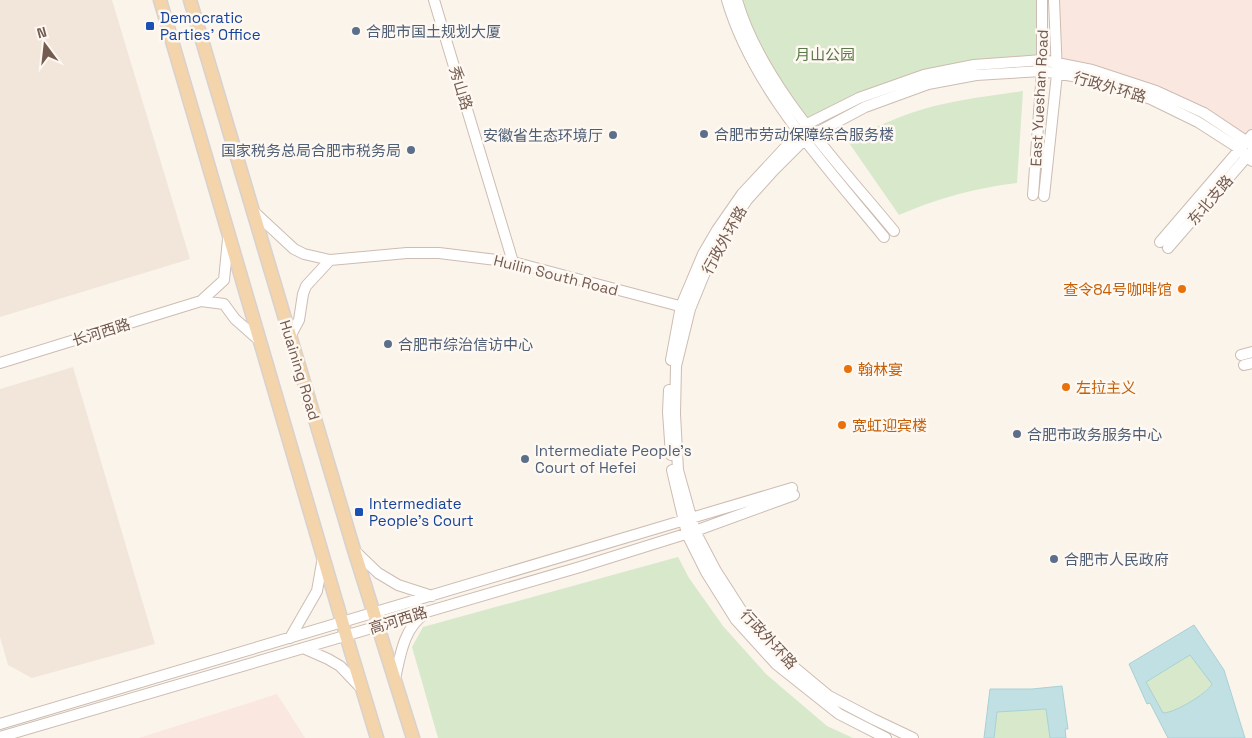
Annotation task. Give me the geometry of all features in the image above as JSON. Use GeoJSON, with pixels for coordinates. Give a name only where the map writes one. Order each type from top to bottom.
{"type":"FeatureCollection","features":[{"type":"Feature","properties":{"kind":"main road","name":"Huaining Road"},"geometry":{"type":"LineString","coordinates":[[160,0],[377,738]]}},
{"type":"Feature","properties":{"kind":"main road","name":"Huaining Road"},"geometry":{"type":"LineString","coordinates":[[190,0],[354,550],[413,738]]}},
{"type":"Feature","properties":{"kind":"street","name":"秀山路"},"geometry":{"type":"LineString","coordinates":[[434,0],[513,262]]}},
{"type":"Feature","properties":{"kind":"street"},"geometry":{"type":"LineString","coordinates":[[727,0],[747,50],[777,101],[802,136],[884,237]]}},
{"type":"Feature","properties":{"kind":"street"},"geometry":{"type":"LineString","coordinates":[[737,0],[756,46],[785,96],[894,230]]}},
{"type":"Feature","properties":{"kind":"street","name":"East Yueshan Road"},"geometry":{"type":"LineString","coordinates":[[1042,0],[1038,196],[1058,62],[1054,0]]}},
{"type":"Feature","properties":{"kind":"street","name":"行政外环路"},"geometry":{"type":"LineString","coordinates":[[886,738],[839,714],[776,664],[736,620],[706,572],[691,532],[672,469],[668,412],[671,363],[685,308],[703,254],[717,230],[742,194],[802,136],[807,124],[859,98],[924,75],[974,65],[1042,60],[1092,70],[1156,90],[1204,113],[1250,140]]}},
{"type":"Feature","properties":{"kind":"street","name":"行政外环路"},"geometry":{"type":"LineString","coordinates":[[802,136],[815,134],[865,107],[928,84],[976,75],[1042,71],[1091,79],[1151,99],[1198,122],[1248,154]]}},
{"type":"Feature","properties":{"kind":"street"},"geometry":{"type":"LineString","coordinates":[[1164,245],[1248,154],[1250,140]]}},
{"type":"Feature","properties":{"kind":"street","name":"Huilin South Road"},"geometry":{"type":"LineString","coordinates":[[252,210],[294,249],[304,254],[330,260],[407,253],[439,253],[513,262],[685,308]]}},
{"type":"Feature","properties":{"kind":"street"},"geometry":{"type":"LineString","coordinates":[[201,301],[224,280],[229,233]]}},
{"type":"Feature","properties":{"kind":"street"},"geometry":{"type":"LineString","coordinates":[[290,337],[299,320],[304,290],[330,260]]}},
{"type":"Feature","properties":{"kind":"street"},"geometry":{"type":"LineString","coordinates":[[201,301],[224,304],[235,319],[260,341]]}},
{"type":"Feature","properties":{"kind":"street","name":"长河西路"},"geometry":{"type":"LineString","coordinates":[[0,363],[201,301]]}},
{"type":"Feature","properties":{"kind":"street"},"geometry":{"type":"LineString","coordinates":[[1241,355],[1252,352]]}},
{"type":"Feature","properties":{"kind":"street","name":"高河西路"},"geometry":{"type":"LineString","coordinates":[[0,724],[687,519],[793,491],[691,532],[580,567],[434,608],[346,636],[0,737]]}},
{"type":"Feature","properties":{"kind":"street","name":"行政外环路"},"geometry":{"type":"LineString","coordinates":[[691,532],[742,613],[782,657],[829,696],[913,738]]}},
{"type":"Feature","properties":{"kind":"street"},"geometry":{"type":"LineString","coordinates":[[354,550],[378,573],[398,584],[432,596]]}},
{"type":"Feature","properties":{"kind":"street"},"geometry":{"type":"LineString","coordinates":[[290,638],[317,591],[323,556]]}},
{"type":"Feature","properties":{"kind":"street"},"geometry":{"type":"LineString","coordinates":[[395,679],[402,646],[418,618],[434,608]]}},
{"type":"Feature","properties":{"kind":"street"},"geometry":{"type":"LineString","coordinates":[[303,648],[340,666],[362,688]]}},
{"type":"Feature","properties":{"kind":"shaded area"},"geometry":{"type":"Polygon","coordinates":[[[0,0],[112,0],[190,259],[0,317],[0,0]]]}},
{"type":"Feature","properties":{"kind":"shaded area"},"geometry":{"type":"Polygon","coordinates":[[[1054,0],[1252,0],[1252,135],[1247,140],[1204,113],[1058,62],[1054,0]]]}},
{"type":"Feature","properties":{"kind":"shaded area"},"geometry":{"type":"Polygon","coordinates":[[[73,367],[155,644],[32,678],[8,665],[0,637],[0,389],[73,367]]]}},
{"type":"Feature","properties":{"kind":"shaded area"},"geometry":{"type":"Polygon","coordinates":[[[277,694],[305,738],[139,738],[277,694]]]}},
{"type":"Feature","properties":{"kind":"green space","name":"月山公园"},"geometry":{"type":"Polygon","coordinates":[[[737,0],[1042,0],[1042,60],[924,75],[807,124],[785,96],[737,0]]]}},
{"type":"Feature","properties":{"kind":"green space"},"geometry":{"type":"Polygon","coordinates":[[[1023,91],[1017,183],[957,195],[899,215],[847,140],[923,109],[967,99],[1023,91]]]}},
{"type":"Feature","properties":{"kind":"green space"},"geometry":{"type":"Polygon","coordinates":[[[678,557],[689,578],[723,626],[766,674],[827,726],[853,738],[438,738],[412,647],[423,627],[678,557]]]}},
{"type":"Feature","properties":{"kind":"green space"},"geometry":{"type":"Polygon","coordinates":[[[1190,655],[1212,683],[1204,692],[1190,702],[1175,710],[1163,713],[1146,682],[1190,655]]]}},
{"type":"Feature","properties":{"kind":"green space"},"geometry":{"type":"Polygon","coordinates":[[[1046,709],[1050,738],[994,738],[997,712],[1046,709]]]}},
{"type":"Feature","properties":{"kind":"water"},"geometry":{"type":"Polygon","coordinates":[[[1194,625],[1224,670],[1245,738],[1168,738],[1150,703],[1147,704],[1129,664],[1194,625]],[[1190,655],[1146,682],[1163,713],[1175,710],[1190,702],[1204,693],[1212,684],[1190,655]]]}},
{"type":"Feature","properties":{"kind":"water"},"geometry":{"type":"Polygon","coordinates":[[[1062,686],[1068,729],[1065,729],[1066,738],[1050,738],[1046,709],[997,712],[994,738],[984,738],[990,689],[1032,689],[1062,686]]]}},
{"type":"Feature","properties":{"kind":"place","name":"Democratic Parties' Office"},"geometry":{"type":"Point","coordinates":[150,26]}},
{"type":"Feature","properties":{"kind":"place","name":"合肥市国土规划大厦"},"geometry":{"type":"Point","coordinates":[356,31]}},
{"type":"Feature","properties":{"kind":"place","name":"合肥市劳动保障综合服务楼"},"geometry":{"type":"Point","coordinates":[704,134]}},
{"type":"Feature","properties":{"kind":"place","name":"安徽省生态环境厅"},"geometry":{"type":"Point","coordinates":[613,135]}},
{"type":"Feature","properties":{"kind":"place","name":"国家税务总局合肥市税务局"},"geometry":{"type":"Point","coordinates":[411,150]}},
{"type":"Feature","properties":{"kind":"place","name":"查令84号咖啡馆"},"geometry":{"type":"Point","coordinates":[1182,289]}},
{"type":"Feature","properties":{"kind":"place","name":"合肥市综治信访中心"},"geometry":{"type":"Point","coordinates":[388,344]}},
{"type":"Feature","properties":{"kind":"place","name":"翰林宴"},"geometry":{"type":"Point","coordinates":[848,369]}},
{"type":"Feature","properties":{"kind":"place","name":"左拉主义"},"geometry":{"type":"Point","coordinates":[1066,387]}},
{"type":"Feature","properties":{"kind":"place","name":"宽虹迎宾楼"},"geometry":{"type":"Point","coordinates":[842,425]}},
{"type":"Feature","properties":{"kind":"place","name":"合肥市政务服务中心"},"geometry":{"type":"Point","coordinates":[1017,434]}},
{"type":"Feature","properties":{"kind":"place","name":"Intermediate People's Court of Hefei"},"geometry":{"type":"Point","coordinates":[525,459]}},
{"type":"Feature","properties":{"kind":"place","name":"Intermediate People's Court"},"geometry":{"type":"Point","coordinates":[359,512]}},
{"type":"Feature","properties":{"kind":"place","name":"合肥市人民政府"},"geometry":{"type":"Point","coordinates":[1054,559]}}]}
